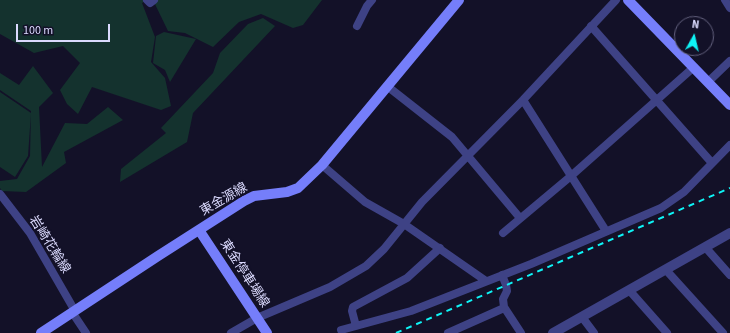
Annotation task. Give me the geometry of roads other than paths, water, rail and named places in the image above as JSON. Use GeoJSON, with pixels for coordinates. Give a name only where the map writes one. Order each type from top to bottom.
{"type":"FeatureCollection","features":[{"type":"Feature","properties":{"kind":"main road","name":"東金源線"},"geometry":{"type":"LineString","coordinates":[[41,333],[248,199],[254,196],[295,190],[322,165],[459,0]]}},
{"type":"Feature","properties":{"kind":"main road"},"geometry":{"type":"LineString","coordinates":[[628,0],[730,105]]}},
{"type":"Feature","properties":{"kind":"main road","name":"東金停車場線"},"geometry":{"type":"LineString","coordinates":[[199,230],[268,333]]}},
{"type":"Feature","properties":{"kind":"street"},"geometry":{"type":"LineString","coordinates":[[357,26],[367,6],[372,0]]}},
{"type":"Feature","properties":{"kind":"street"},"geometry":{"type":"LineString","coordinates":[[231,333],[257,318],[330,287],[366,266],[384,249],[422,202],[523,100],[616,0]]}},
{"type":"Feature","properties":{"kind":"street"},"geometry":{"type":"LineString","coordinates":[[725,0],[730,8]]}},
{"type":"Feature","properties":{"kind":"street"},"geometry":{"type":"LineString","coordinates":[[591,26],[712,162]]}},
{"type":"Feature","properties":{"kind":"street"},"geometry":{"type":"LineString","coordinates":[[708,82],[730,61]]}},
{"type":"Feature","properties":{"kind":"street"},"geometry":{"type":"LineString","coordinates":[[503,233],[571,176],[694,68]]}},
{"type":"Feature","properties":{"kind":"street"},"geometry":{"type":"LineString","coordinates":[[387,86],[452,137],[520,218]]}},
{"type":"Feature","properties":{"kind":"street"},"geometry":{"type":"LineString","coordinates":[[523,100],[606,231]]}},
{"type":"Feature","properties":{"kind":"street"},"geometry":{"type":"LineString","coordinates":[[341,330],[411,311],[502,275],[661,208],[673,201],[690,187],[712,162],[730,145]]}},
{"type":"Feature","properties":{"kind":"street"},"geometry":{"type":"LineString","coordinates":[[322,165],[365,202],[404,224],[486,281]]}},
{"type":"Feature","properties":{"kind":"street","name":"岩崎花輪線"},"geometry":{"type":"LineString","coordinates":[[0,194],[30,233],[86,333]]}},
{"type":"Feature","properties":{"kind":"street"},"geometry":{"type":"LineString","coordinates":[[554,333],[730,234]]}},
{"type":"Feature","properties":{"kind":"street"},"geometry":{"type":"LineString","coordinates":[[356,326],[352,311],[353,307],[407,278],[440,248]]}},
{"type":"Feature","properties":{"kind":"street"},"geometry":{"type":"LineString","coordinates":[[706,248],[730,276]]}},
{"type":"Feature","properties":{"kind":"street"},"geometry":{"type":"LineString","coordinates":[[666,270],[723,333]]}},
{"type":"Feature","properties":{"kind":"street"},"geometry":{"type":"LineString","coordinates":[[502,275],[507,291],[503,299],[504,308],[521,333]]}},
{"type":"Feature","properties":{"kind":"street"},"geometry":{"type":"LineString","coordinates":[[629,290],[667,333]]}},
{"type":"Feature","properties":{"kind":"street"},"geometry":{"type":"LineString","coordinates":[[448,333],[504,308]]}},
{"type":"Feature","properties":{"kind":"street"},"geometry":{"type":"LineString","coordinates":[[582,317],[594,333]]}},
{"type":"Feature","properties":{"kind":"railway"},"geometry":{"type":"LineString","coordinates":[[396,333],[730,188]]}}]}
